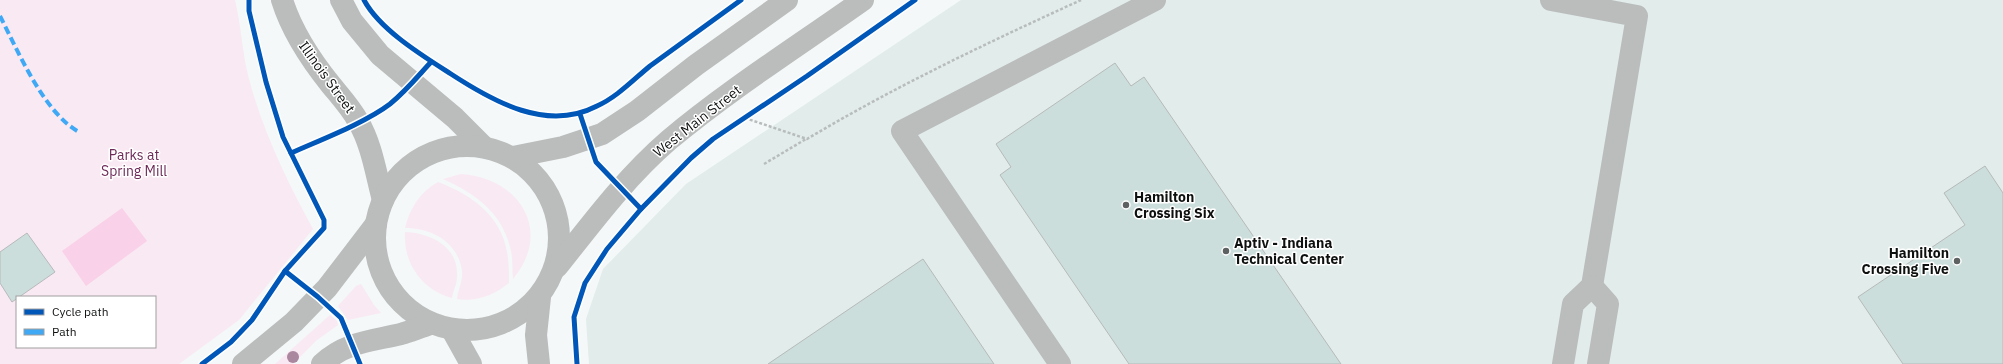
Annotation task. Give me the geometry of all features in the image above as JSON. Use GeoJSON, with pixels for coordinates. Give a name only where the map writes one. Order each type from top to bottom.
{"type":"FeatureCollection","features":[{"type":"Feature","properties":{"kind":"street","name":"Illinois Street"},"geometry":{"type":"LineString","coordinates":[[282,0],[302,45],[359,122],[372,154],[383,200]]}},
{"type":"Feature","properties":{"kind":"street"},"geometry":{"type":"LineString","coordinates":[[341,0],[352,21],[366,40],[380,55],[455,118],[484,147]]}},
{"type":"Feature","properties":{"kind":"street"},"geometry":{"type":"LineString","coordinates":[[513,157],[563,147],[602,134],[637,111],[696,65],[787,0]]}},
{"type":"Feature","properties":{"kind":"street","name":"West Main Street"},"geometry":{"type":"LineString","coordinates":[[556,268],[620,189],[668,140],[706,110],[863,0]]}},
{"type":"Feature","properties":{"kind":"street"},"geometry":{"type":"LineString","coordinates":[[1060,364],[902,131],[1155,0]]}},
{"type":"Feature","properties":{"kind":"street"},"geometry":{"type":"LineString","coordinates":[[1551,0],[1637,16],[1592,286],[1573,304],[1563,364]]}},
{"type":"Feature","properties":{"kind":"street"},"geometry":{"type":"LineString","coordinates":[[461,146],[484,147],[513,157],[528,168],[543,185],[551,200],[559,224],[560,244],[556,268],[540,297],[528,308],[500,325],[468,331],[452,330],[431,324],[413,314],[396,298],[379,269],[375,247],[376,224],[383,200],[395,180],[409,166],[423,157],[441,150],[461,146]]}},
{"type":"Feature","properties":{"kind":"street"},"geometry":{"type":"LineString","coordinates":[[244,364],[294,322],[327,288],[376,224]]}},
{"type":"Feature","properties":{"kind":"street"},"geometry":{"type":"LineString","coordinates":[[1592,286],[1608,304],[1598,364]]}},
{"type":"Feature","properties":{"kind":"street"},"geometry":{"type":"LineString","coordinates":[[539,364],[536,335],[540,297]]}},
{"type":"Feature","properties":{"kind":"street"},"geometry":{"type":"LineString","coordinates":[[322,364],[340,350],[352,344],[401,334],[431,324]]}},
{"type":"Feature","properties":{"kind":"street"},"geometry":{"type":"LineString","coordinates":[[452,330],[471,364]]}},
{"type":"Feature","properties":{"kind":"path"},"geometry":{"type":"LineString","coordinates":[[764,164],[868,103],[968,52],[1081,0]]}},
{"type":"Feature","properties":{"kind":"path"},"geometry":{"type":"LineString","coordinates":[[743,120],[752,114]]}},
{"type":"Feature","properties":{"kind":"path"},"geometry":{"type":"LineString","coordinates":[[743,120],[807,139]]}},
{"type":"Feature","properties":{"kind":"shaded area"},"geometry":{"type":"Polygon","coordinates":[[[961,0],[2003,0],[2003,364],[589,364],[586,319],[603,269],[686,184],[961,0]]]}},
{"type":"Feature","properties":{"kind":"shaded area"},"geometry":{"type":"Polygon","coordinates":[[[122,208],[147,241],[86,286],[62,251],[122,208]]]}},
{"type":"Feature","properties":{"kind":"green space","name":"Parks at Spring Mill"},"geometry":{"type":"Polygon","coordinates":[[[0,0],[235,0],[248,75],[260,115],[284,173],[313,229],[239,320],[179,364],[0,364],[0,0]]]}},
{"type":"Feature","properties":{"kind":"green space"},"geometry":{"type":"Polygon","coordinates":[[[461,174],[482,178],[500,185],[514,196],[524,210],[530,226],[530,243],[525,261],[513,279],[511,251],[502,226],[495,215],[477,198],[443,179],[461,174]]]}},
{"type":"Feature","properties":{"kind":"green space"},"geometry":{"type":"Polygon","coordinates":[[[438,182],[461,193],[482,208],[491,217],[504,239],[509,264],[509,283],[485,297],[464,300],[457,299],[462,278],[462,271],[460,261],[455,252],[442,239],[434,234],[405,228],[413,207],[417,201],[426,191],[438,182]]]}},
{"type":"Feature","properties":{"kind":"green space"},"geometry":{"type":"Polygon","coordinates":[[[405,232],[424,235],[441,243],[448,249],[456,266],[457,280],[452,298],[432,289],[416,274],[407,254],[405,232]]]}},
{"type":"Feature","properties":{"kind":"green space"},"geometry":{"type":"Polygon","coordinates":[[[361,284],[374,305],[381,313],[348,320],[338,306],[356,286],[361,284]]]}},
{"type":"Feature","properties":{"kind":"green space"},"geometry":{"type":"Polygon","coordinates":[[[330,315],[337,321],[338,325],[317,340],[293,364],[275,364],[330,315]]]}},
{"type":"Feature","properties":{"kind":"building","name":"Hamilton Crossing Six"},"geometry":{"type":"Polygon","coordinates":[[[1115,63],[1131,86],[1144,77],[1341,364],[1129,364],[1000,175],[1011,167],[996,144],[1115,63]]]}},
{"type":"Feature","properties":{"kind":"building","name":"Hamilton Crossing Five"},"geometry":{"type":"Polygon","coordinates":[[[1985,166],[2003,193],[2003,364],[1903,364],[1858,297],[1965,225],[1944,193],[1985,166]]]}},
{"type":"Feature","properties":{"kind":"building"},"geometry":{"type":"Polygon","coordinates":[[[27,233],[55,272],[21,296],[16,296],[16,299],[12,302],[0,283],[0,252],[27,233]]]}},
{"type":"Feature","properties":{"kind":"building"},"geometry":{"type":"Polygon","coordinates":[[[923,259],[994,364],[768,364],[923,259]]]}},
{"type":"Feature","properties":{"kind":"marked path"},"geometry":{"type":"LineString","coordinates":[[0,16],[33,80],[43,96],[54,111],[66,123],[79,132]]}},
{"type":"Feature","properties":{"kind":"cycle path"},"geometry":{"type":"LineString","coordinates":[[202,364],[231,342],[252,320],[285,271],[324,228],[324,220],[283,137],[266,82],[249,11],[249,0]]}},
{"type":"Feature","properties":{"kind":"cycle path"},"geometry":{"type":"LineString","coordinates":[[364,0],[380,22],[403,42],[468,84],[503,103],[521,110],[540,115],[559,116],[578,113],[597,106],[611,98],[650,66],[741,0]]}},
{"type":"Feature","properties":{"kind":"cycle path"},"geometry":{"type":"LineString","coordinates":[[577,364],[574,317],[585,283],[607,249],[641,209],[691,158],[713,139],[807,76],[915,0]]}},
{"type":"Feature","properties":{"kind":"cycle path"},"geometry":{"type":"LineString","coordinates":[[291,153],[342,131],[380,111],[401,94],[431,62]]}},
{"type":"Feature","properties":{"kind":"cycle path"},"geometry":{"type":"LineString","coordinates":[[580,114],[596,162],[641,209]]}},
{"type":"Feature","properties":{"kind":"cycle path"},"geometry":{"type":"LineString","coordinates":[[285,271],[318,297],[341,318],[360,364]]}},
{"type":"Feature","properties":{"kind":"place","name":"Hamilton Crossing Six"},"geometry":{"type":"Point","coordinates":[1126,205]}},
{"type":"Feature","properties":{"kind":"place","name":"Aptiv - Indiana Technical Center"},"geometry":{"type":"Point","coordinates":[1226,251]}},
{"type":"Feature","properties":{"kind":"place","name":"Hamilton Crossing Five"},"geometry":{"type":"Point","coordinates":[1957,261]}}]}
